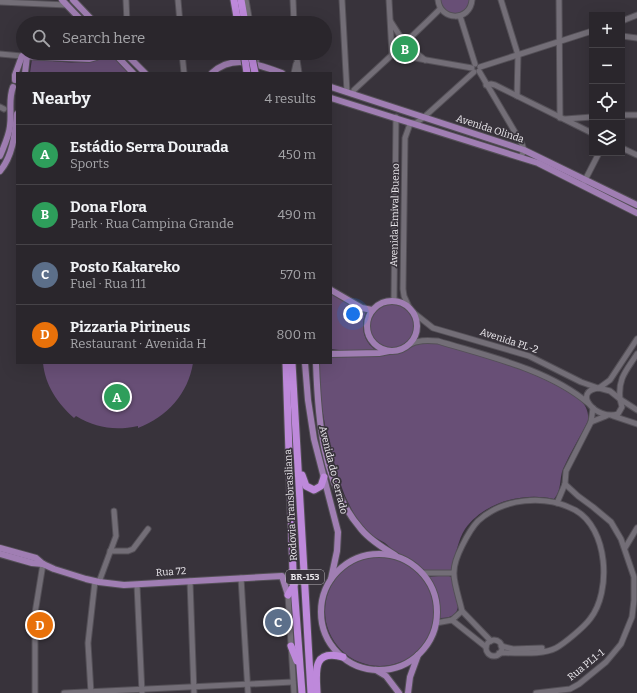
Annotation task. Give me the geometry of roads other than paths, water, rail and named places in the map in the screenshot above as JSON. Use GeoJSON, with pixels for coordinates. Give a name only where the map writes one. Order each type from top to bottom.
{"type":"FeatureCollection","features":[{"type":"Feature","properties":{"kind":"highway"},"geometry":{"type":"LineString","coordinates":[[234,0],[237,16]]}},
{"type":"Feature","properties":{"kind":"highway"},"geometry":{"type":"LineString","coordinates":[[241,0],[244,16]]}},
{"type":"Feature","properties":{"kind":"highway"},"geometry":{"type":"LineString","coordinates":[[245,60],[247,72]]}},
{"type":"Feature","properties":{"kind":"highway"},"geometry":{"type":"LineString","coordinates":[[252,60],[255,72]]}},
{"type":"Feature","properties":{"kind":"highway","name":"Rodovia Transbrasiliana"},"geometry":{"type":"LineString","coordinates":[[286,364],[294,584],[302,693]]}},
{"type":"Feature","properties":{"kind":"highway","name":"Rodovia Transbrasiliana"},"geometry":{"type":"LineString","coordinates":[[292,364],[311,693]]}},
{"type":"Feature","properties":{"kind":"highway"},"geometry":{"type":"LineString","coordinates":[[298,462],[304,484],[309,488],[314,490],[319,488],[324,477]]}},
{"type":"Feature","properties":{"kind":"highway"},"geometry":{"type":"LineString","coordinates":[[288,596],[294,584]]}},
{"type":"Feature","properties":{"kind":"highway"},"geometry":{"type":"LineString","coordinates":[[291,646],[296,657],[301,680]]}},
{"type":"Feature","properties":{"kind":"highway"},"geometry":{"type":"LineString","coordinates":[[317,693],[316,672],[317,665],[320,660],[328,655],[334,654],[343,657]]}},
{"type":"Feature","properties":{"kind":"main road"},"geometry":{"type":"LineString","coordinates":[[62,0],[77,16]]}},
{"type":"Feature","properties":{"kind":"main road"},"geometry":{"type":"LineString","coordinates":[[73,0],[88,16]]}},
{"type":"Feature","properties":{"kind":"main road"},"geometry":{"type":"LineString","coordinates":[[17,72],[23,60]]}},
{"type":"Feature","properties":{"kind":"main road"},"geometry":{"type":"LineString","coordinates":[[25,60],[25,72]]}},
{"type":"Feature","properties":{"kind":"main road"},"geometry":{"type":"LineString","coordinates":[[121,60],[131,71]]}},
{"type":"Feature","properties":{"kind":"main road"},"geometry":{"type":"LineString","coordinates":[[133,60],[144,72]]}},
{"type":"Feature","properties":{"kind":"main road"},"geometry":{"type":"LineString","coordinates":[[214,72],[225,65],[239,62],[248,62],[279,72]]}},
{"type":"Feature","properties":{"kind":"main road"},"geometry":{"type":"LineString","coordinates":[[0,156],[5,145],[10,125],[10,95],[15,90],[16,79]]}},
{"type":"Feature","properties":{"kind":"main road","name":"Avenida Olinda"},"geometry":{"type":"LineString","coordinates":[[332,87],[524,150],[584,182],[637,213]]}},
{"type":"Feature","properties":{"kind":"main road","name":"Avenida Olinda"},"geometry":{"type":"LineString","coordinates":[[332,98],[396,117],[410,124],[521,157],[637,205]]}},
{"type":"Feature","properties":{"kind":"main road"},"geometry":{"type":"LineString","coordinates":[[0,171],[4,167],[13,145],[16,122]]}},
{"type":"Feature","properties":{"kind":"main road"},"geometry":{"type":"LineString","coordinates":[[332,291],[362,308],[372,310]]}},
{"type":"Feature","properties":{"kind":"main road"},"geometry":{"type":"LineString","coordinates":[[333,353],[379,353],[400,350],[408,345],[414,338],[417,330],[417,321],[414,313],[409,307],[402,302],[394,300],[378,304],[372,310],[367,322],[369,336],[378,346],[391,351]]}},
{"type":"Feature","properties":{"kind":"main road","name":"Avenida do Cerrado"},"geometry":{"type":"LineString","coordinates":[[306,364],[308,400],[314,439],[338,532],[336,552],[330,580]]}},
{"type":"Feature","properties":{"kind":"main road","name":"Avenida do Cerrado"},"geometry":{"type":"LineString","coordinates":[[316,364],[318,418],[326,456],[342,503],[362,530],[380,546],[400,557]]}},
{"type":"Feature","properties":{"kind":"main road"},"geometry":{"type":"LineString","coordinates":[[0,548],[36,558],[43,564]]}},
{"type":"Feature","properties":{"kind":"main road"},"geometry":{"type":"LineString","coordinates":[[0,554],[32,563],[43,564]]}},
{"type":"Feature","properties":{"kind":"main road"},"geometry":{"type":"LineString","coordinates":[[376,670],[406,664],[418,655],[428,644],[436,623],[437,603],[433,589],[426,577],[414,565],[400,557],[381,554],[361,557],[344,566],[330,580],[323,596],[321,612],[324,629],[331,644],[343,657],[355,664],[376,670],[386,676],[398,693]]}},
{"type":"Feature","properties":{"kind":"main road","name":"Rua 72"},"geometry":{"type":"LineString","coordinates":[[43,564],[54,569],[97,582],[124,585],[282,576],[288,596]]}},
{"type":"Feature","properties":{"kind":"main road"},"geometry":{"type":"LineString","coordinates":[[408,693],[410,677],[418,655]]}},
{"type":"Feature","properties":{"kind":"street"},"geometry":{"type":"LineString","coordinates":[[126,0],[127,16]]}},
{"type":"Feature","properties":{"kind":"street"},"geometry":{"type":"LineString","coordinates":[[178,0],[179,16]]}},
{"type":"Feature","properties":{"kind":"street"},"geometry":{"type":"LineString","coordinates":[[246,0],[249,16]]}},
{"type":"Feature","properties":{"kind":"street"},"geometry":{"type":"LineString","coordinates":[[293,0],[294,16]]}},
{"type":"Feature","properties":{"kind":"street"},"geometry":{"type":"LineString","coordinates":[[342,0],[350,93]]}},
{"type":"Feature","properties":{"kind":"street"},"geometry":{"type":"LineString","coordinates":[[389,0],[392,54]]}},
{"type":"Feature","properties":{"kind":"street"},"geometry":{"type":"LineString","coordinates":[[438,0],[440,9],[449,16],[460,16],[467,12],[472,0]]}},
{"type":"Feature","properties":{"kind":"street"},"geometry":{"type":"LineString","coordinates":[[500,0],[518,55],[517,96]]}},
{"type":"Feature","properties":{"kind":"street"},"geometry":{"type":"LineString","coordinates":[[559,0],[562,118]]}},
{"type":"Feature","properties":{"kind":"street"},"geometry":{"type":"LineString","coordinates":[[0,2],[67,5]]}},
{"type":"Feature","properties":{"kind":"street"},"geometry":{"type":"LineString","coordinates":[[350,93],[405,44],[440,9]]}},
{"type":"Feature","properties":{"kind":"street"},"geometry":{"type":"LineString","coordinates":[[625,20],[637,15]]}},
{"type":"Feature","properties":{"kind":"street"},"geometry":{"type":"LineString","coordinates":[[460,16],[476,68],[522,144],[524,150],[521,157]]}},
{"type":"Feature","properties":{"kind":"street"},"geometry":{"type":"LineString","coordinates":[[390,22],[405,44],[426,61]]}},
{"type":"Feature","properties":{"kind":"street"},"geometry":{"type":"LineString","coordinates":[[392,54],[426,61],[476,68],[589,32]]}},
{"type":"Feature","properties":{"kind":"street"},"geometry":{"type":"LineString","coordinates":[[625,36],[637,38]]}},
{"type":"Feature","properties":{"kind":"street"},"geometry":{"type":"LineString","coordinates":[[0,54],[16,55]]}},
{"type":"Feature","properties":{"kind":"street"},"geometry":{"type":"LineString","coordinates":[[129,60],[131,71]]}},
{"type":"Feature","properties":{"kind":"street"},"geometry":{"type":"LineString","coordinates":[[183,60],[184,72]]}},
{"type":"Feature","properties":{"kind":"street"},"geometry":{"type":"LineString","coordinates":[[256,60],[257,65]]}},
{"type":"Feature","properties":{"kind":"street"},"geometry":{"type":"LineString","coordinates":[[294,72],[296,63]]}},
{"type":"Feature","properties":{"kind":"street"},"geometry":{"type":"LineString","coordinates":[[296,63],[298,72]]}},
{"type":"Feature","properties":{"kind":"street"},"geometry":{"type":"LineString","coordinates":[[405,112],[410,124],[416,123],[476,68]]}},
{"type":"Feature","properties":{"kind":"street"},"geometry":{"type":"LineString","coordinates":[[486,85],[491,84],[589,132]]}},
{"type":"Feature","properties":{"kind":"street"},"geometry":{"type":"LineString","coordinates":[[625,115],[637,115]]}},
{"type":"Feature","properties":{"kind":"street","name":"Avenida Emival Bueno"},"geometry":{"type":"LineString","coordinates":[[394,300],[396,117]]}},
{"type":"Feature","properties":{"kind":"street"},"geometry":{"type":"LineString","coordinates":[[562,118],[589,117]]}},
{"type":"Feature","properties":{"kind":"street","name":"Avenida Emival Bueno"},"geometry":{"type":"LineString","coordinates":[[409,307],[404,296],[403,289],[403,263],[404,161],[406,132],[410,124]]}},
{"type":"Feature","properties":{"kind":"street"},"geometry":{"type":"LineString","coordinates":[[625,150],[637,156]]}},
{"type":"Feature","properties":{"kind":"street"},"geometry":{"type":"LineString","coordinates":[[396,154],[402,155],[404,161]]}},
{"type":"Feature","properties":{"kind":"street"},"geometry":{"type":"LineString","coordinates":[[584,182],[597,156]]}},
{"type":"Feature","properties":{"kind":"street"},"geometry":{"type":"LineString","coordinates":[[395,249],[399,260],[403,263]]}},
{"type":"Feature","properties":{"kind":"street","name":"Avenida PL-2"},"geometry":{"type":"LineString","coordinates":[[414,313],[434,328],[529,356],[581,382],[599,388]]}},
{"type":"Feature","properties":{"kind":"street"},"geometry":{"type":"LineString","coordinates":[[599,388],[610,380],[637,338]]}},
{"type":"Feature","properties":{"kind":"street","name":"Avenida PL-2"},"geometry":{"type":"LineString","coordinates":[[408,345],[425,340],[438,340],[525,368],[567,388],[588,403]]}},
{"type":"Feature","properties":{"kind":"street"},"geometry":{"type":"LineString","coordinates":[[612,416],[618,414],[621,410],[619,384],[637,354]]}},
{"type":"Feature","properties":{"kind":"street"},"geometry":{"type":"LineString","coordinates":[[637,410],[610,391],[599,388],[588,391],[586,398],[588,403],[598,413],[637,424]]}},
{"type":"Feature","properties":{"kind":"street"},"geometry":{"type":"LineString","coordinates":[[557,503],[565,484],[566,471],[591,422],[593,408]]}},
{"type":"Feature","properties":{"kind":"street"},"geometry":{"type":"LineString","coordinates":[[591,422],[606,416]]}},
{"type":"Feature","properties":{"kind":"street","name":"Rua PL1-1"},"geometry":{"type":"LineString","coordinates":[[536,693],[570,689],[579,684],[606,662],[621,644],[632,617],[634,577],[622,539],[611,522],[565,484]]}},
{"type":"Feature","properties":{"kind":"street"},"geometry":{"type":"LineString","coordinates":[[452,620],[486,648],[487,652],[491,655],[499,653],[535,653],[549,650],[559,645],[567,640],[590,619],[597,608],[605,578],[602,553],[598,537],[586,519],[575,510],[541,499],[508,504],[492,511],[478,521],[468,535],[459,553],[454,573],[462,611],[491,640],[498,642],[501,646],[513,649],[551,648],[559,645]]}},
{"type":"Feature","properties":{"kind":"street"},"geometry":{"type":"LineString","coordinates":[[91,692],[88,643],[97,582],[116,536],[114,511]]}},
{"type":"Feature","properties":{"kind":"street"},"geometry":{"type":"LineString","coordinates":[[625,548],[637,528]]}},
{"type":"Feature","properties":{"kind":"street"},"geometry":{"type":"LineString","coordinates":[[110,551],[133,550],[148,529]]}},
{"type":"Feature","properties":{"kind":"street"},"geometry":{"type":"LineString","coordinates":[[35,693],[35,613],[43,564]]}},
{"type":"Feature","properties":{"kind":"street"},"geometry":{"type":"LineString","coordinates":[[422,573],[454,573]]}},
{"type":"Feature","properties":{"kind":"street"},"geometry":{"type":"LineString","coordinates":[[242,578],[248,693]]}},
{"type":"Feature","properties":{"kind":"street"},"geometry":{"type":"LineString","coordinates":[[190,581],[194,690]]}},
{"type":"Feature","properties":{"kind":"street"},"geometry":{"type":"LineString","coordinates":[[137,584],[142,691]]}},
{"type":"Feature","properties":{"kind":"street"},"geometry":{"type":"LineString","coordinates":[[288,596],[294,693]]}},
{"type":"Feature","properties":{"kind":"street"},"geometry":{"type":"LineString","coordinates":[[436,623],[452,620],[462,611]]}},
{"type":"Feature","properties":{"kind":"street"},"geometry":{"type":"LineString","coordinates":[[486,648],[487,643],[491,640]]}},
{"type":"Feature","properties":{"kind":"street"},"geometry":{"type":"LineString","coordinates":[[499,653],[501,646]]}},
{"type":"Feature","properties":{"kind":"street"},"geometry":{"type":"LineString","coordinates":[[64,693],[194,690],[293,682]]}},
{"type":"Feature","properties":{"kind":"place","name":"Dona Flora"},"geometry":{"type":"Point","coordinates":[405,49]}},
{"type":"Feature","properties":{"kind":"place","name":"Estádio Serra Dourada"},"geometry":{"type":"Point","coordinates":[117,397]}},
{"type":"Feature","properties":{"kind":"place","name":"Posto Kakareko"},"geometry":{"type":"Point","coordinates":[278,622]}},
{"type":"Feature","properties":{"kind":"place","name":"Pizzaria Pirineus"},"geometry":{"type":"Point","coordinates":[40,625]}}]}
